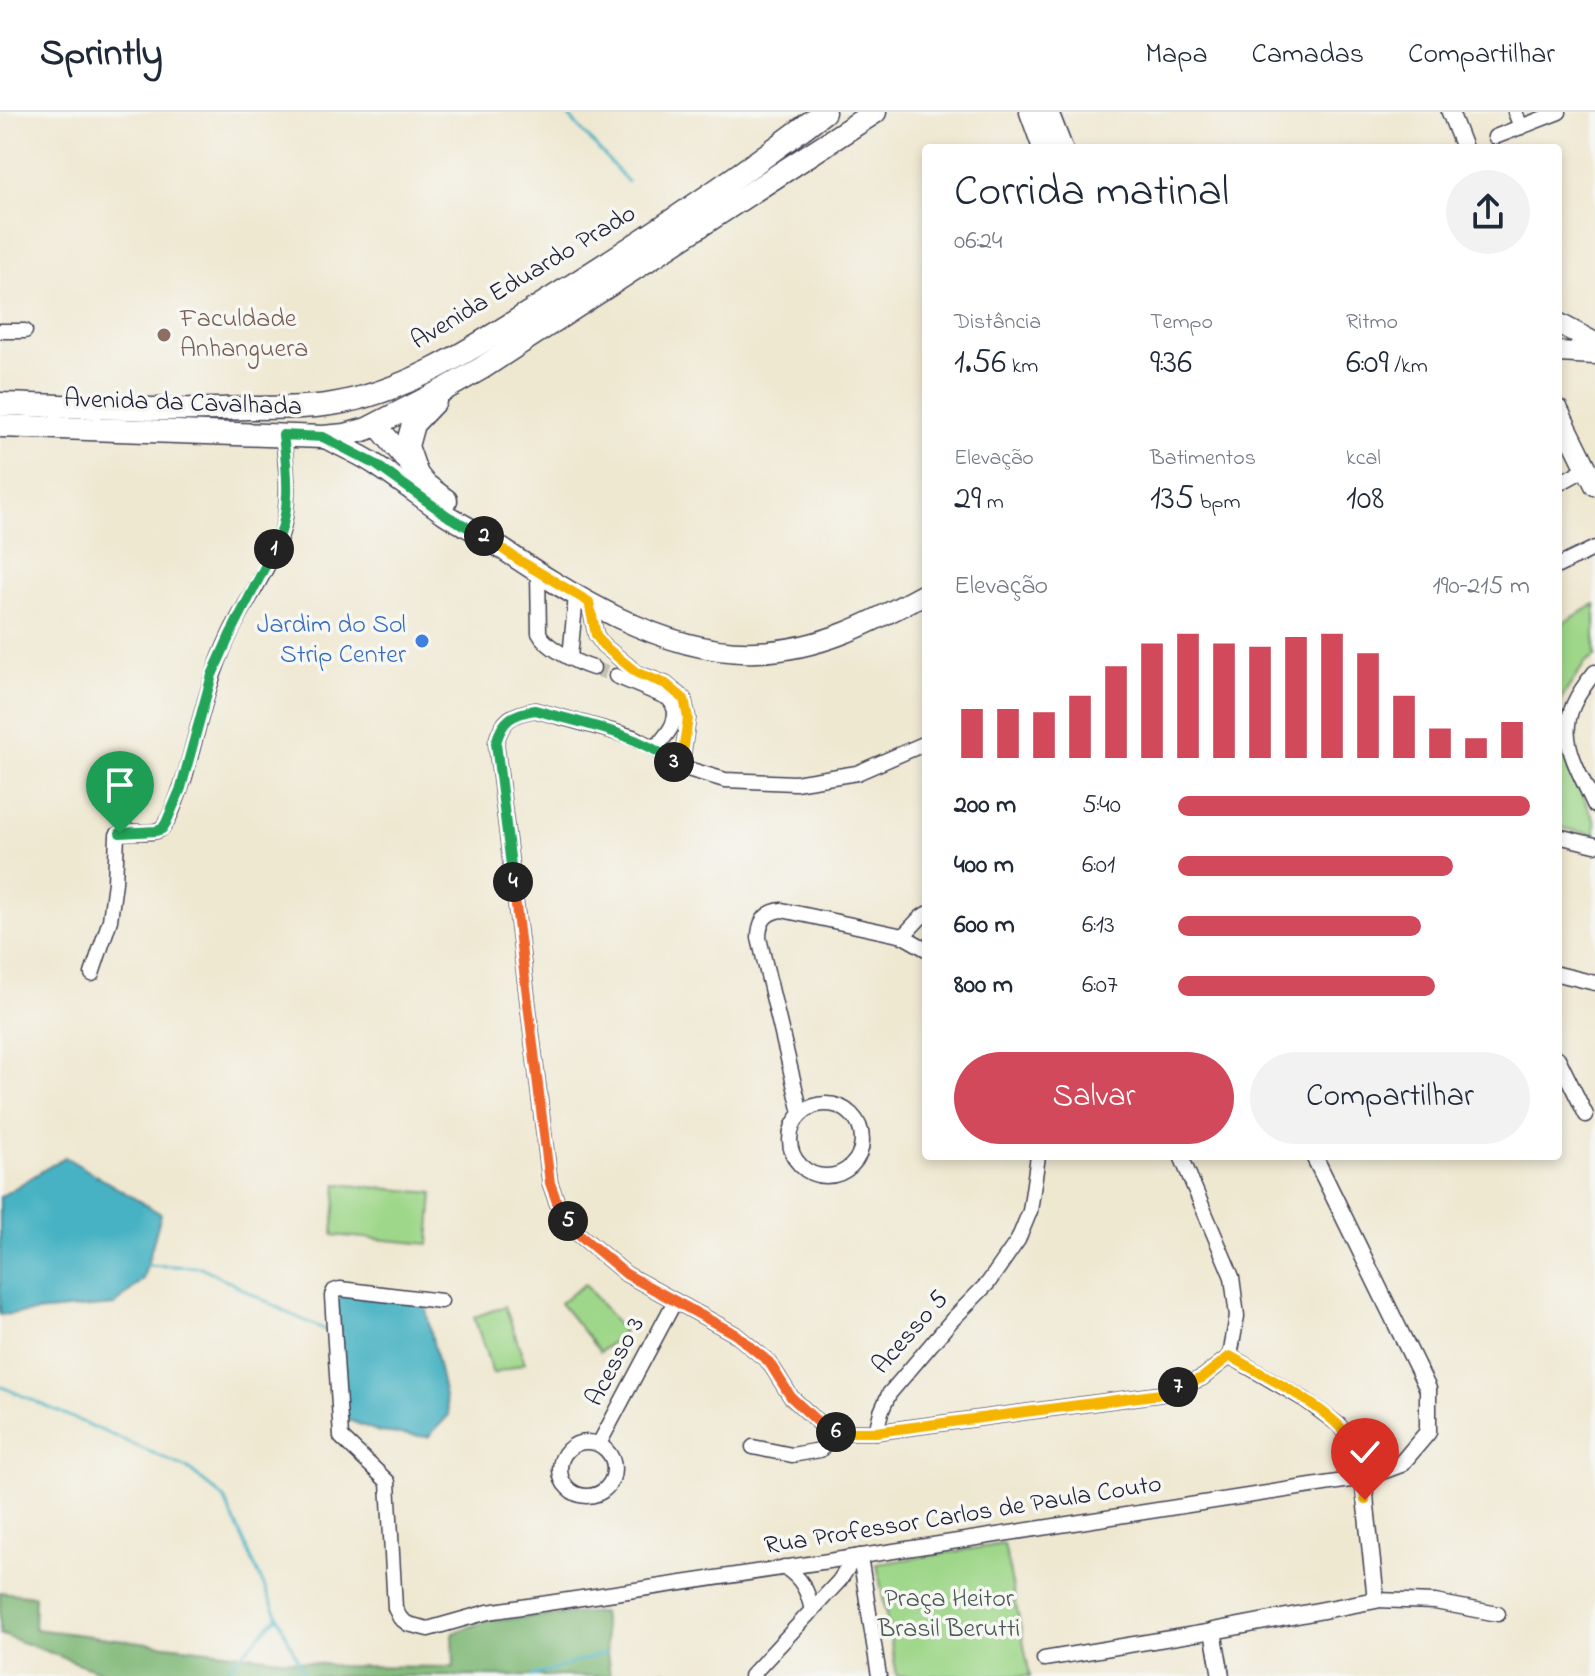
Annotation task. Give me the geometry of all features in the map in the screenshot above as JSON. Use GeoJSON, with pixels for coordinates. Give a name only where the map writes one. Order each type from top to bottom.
{"type":"FeatureCollection","features":[{"type":"Feature","properties":{"kind":"main road","name":"Avenida Eduardo Prado"},"geometry":{"type":"LineString","coordinates":[[221,410],[332,404],[383,391],[449,362],[625,253],[824,112]]}},
{"type":"Feature","properties":{"kind":"main road","name":"Avenida Eduardo Prado"},"geometry":{"type":"LineString","coordinates":[[323,437],[345,435],[376,424],[514,349],[875,112]]}},
{"type":"Feature","properties":{"kind":"main road"},"geometry":{"type":"LineString","coordinates":[[1030,112],[1042,144]]}},
{"type":"Feature","properties":{"kind":"main road"},"geometry":{"type":"LineString","coordinates":[[1048,112],[1060,144]]}},
{"type":"Feature","properties":{"kind":"main road"},"geometry":{"type":"LineString","coordinates":[[1562,326],[1590,350]]}},
{"type":"Feature","properties":{"kind":"main road"},"geometry":{"type":"LineString","coordinates":[[1562,352],[1590,350]]}},
{"type":"Feature","properties":{"kind":"main road"},"geometry":{"type":"LineString","coordinates":[[1562,362],[1569,356],[1590,350]]}},
{"type":"Feature","properties":{"kind":"main road"},"geometry":{"type":"LineString","coordinates":[[416,472],[407,446],[413,424],[447,388]]}},
{"type":"Feature","properties":{"kind":"main road","name":"Avenida da Cavalhada"},"geometry":{"type":"LineString","coordinates":[[0,404],[221,410]]}},
{"type":"Feature","properties":{"kind":"main road"},"geometry":{"type":"LineString","coordinates":[[0,425],[58,420],[71,413],[75,406]]}},
{"type":"Feature","properties":{"kind":"main road"},"geometry":{"type":"LineString","coordinates":[[117,429],[116,420],[121,415],[190,409]]}},
{"type":"Feature","properties":{"kind":"main road"},"geometry":{"type":"LineString","coordinates":[[221,410],[300,420],[353,417],[368,419],[376,424]]}},
{"type":"Feature","properties":{"kind":"main road"},"geometry":{"type":"LineString","coordinates":[[1562,418],[1591,476]]}},
{"type":"Feature","properties":{"kind":"main road","name":"Avenida da Cavalhada"},"geometry":{"type":"LineString","coordinates":[[376,424],[426,484],[457,507],[481,534]]}},
{"type":"Feature","properties":{"kind":"main road","name":"Avenida da Cavalhada"},"geometry":{"type":"LineString","coordinates":[[0,425],[323,437],[375,464],[449,517],[582,599],[640,627],[692,645],[732,653],[800,647],[837,637],[922,595]]}},
{"type":"Feature","properties":{"kind":"street"},"geometry":{"type":"LineString","coordinates":[[1450,112],[1462,144]]}},
{"type":"Feature","properties":{"kind":"street"},"geometry":{"type":"LineString","coordinates":[[1515,112],[1521,127]]}},
{"type":"Feature","properties":{"kind":"street"},"geometry":{"type":"LineString","coordinates":[[1495,137],[1559,112]]}},
{"type":"Feature","properties":{"kind":"street"},"geometry":{"type":"LineString","coordinates":[[0,331],[25,331]]}},
{"type":"Feature","properties":{"kind":"street"},"geometry":{"type":"LineString","coordinates":[[92,974],[110,920],[117,835],[156,831],[166,823],[181,788],[212,675],[280,539],[287,508],[288,476],[283,435]]}},
{"type":"Feature","properties":{"kind":"street"},"geometry":{"type":"LineString","coordinates":[[1562,483],[1591,476]]}},
{"type":"Feature","properties":{"kind":"street"},"geometry":{"type":"LineString","coordinates":[[1562,564],[1595,548]]}},
{"type":"Feature","properties":{"kind":"street"},"geometry":{"type":"LineString","coordinates":[[538,573],[539,633],[542,639],[593,668]]}},
{"type":"Feature","properties":{"kind":"street"},"geometry":{"type":"LineString","coordinates":[[570,657],[582,599]]}},
{"type":"Feature","properties":{"kind":"street"},"geometry":{"type":"LineString","coordinates":[[582,599],[603,645],[637,673],[666,684],[684,699],[688,718],[681,767]]}},
{"type":"Feature","properties":{"kind":"street"},"geometry":{"type":"LineString","coordinates":[[1595,672],[1574,702],[1569,714],[1567,735],[1571,755],[1595,806]]}},
{"type":"Feature","properties":{"kind":"street"},"geometry":{"type":"LineString","coordinates":[[616,676],[673,703],[674,724],[655,748]]}},
{"type":"Feature","properties":{"kind":"street"},"geometry":{"type":"LineString","coordinates":[[922,745],[857,773],[795,783],[725,780],[681,767],[633,737],[535,710],[521,712],[500,729],[496,743],[550,1183],[559,1208],[576,1232],[626,1274],[735,1334],[769,1362],[791,1397],[818,1422],[836,1432],[876,1432],[1161,1394],[1202,1378],[1230,1356],[1237,1316],[1232,1277],[1183,1160]]}},
{"type":"Feature","properties":{"kind":"street"},"geometry":{"type":"LineString","coordinates":[[1562,837],[1595,845]]}},
{"type":"Feature","properties":{"kind":"street"},"geometry":{"type":"LineString","coordinates":[[801,1113],[759,938],[759,926],[765,916],[782,910],[903,936],[922,947]]}},
{"type":"Feature","properties":{"kind":"street"},"geometry":{"type":"LineString","coordinates":[[903,936],[922,918]]}},
{"type":"Feature","properties":{"kind":"street"},"geometry":{"type":"LineString","coordinates":[[1562,975],[1595,983]]}},
{"type":"Feature","properties":{"kind":"street"},"geometry":{"type":"LineString","coordinates":[[1562,1066],[1586,1115]]}},
{"type":"Feature","properties":{"kind":"street"},"geometry":{"type":"LineString","coordinates":[[836,1105],[856,1120],[862,1144],[851,1166],[829,1176],[808,1171],[799,1164],[790,1144],[794,1122],[801,1113],[812,1106],[836,1105]]}},
{"type":"Feature","properties":{"kind":"street","name":"Acesso 5"},"geometry":{"type":"LineString","coordinates":[[876,1432],[889,1394],[988,1283],[1018,1240],[1030,1211],[1037,1160]]}},
{"type":"Feature","properties":{"kind":"street","name":"Rua Professor Carlos de Paula Couto"},"geometry":{"type":"LineString","coordinates":[[441,1301],[340,1289],[334,1291],[332,1296],[341,1437],[388,1482],[395,1608],[400,1618],[408,1624],[428,1629],[488,1612],[1363,1478],[1401,1464],[1428,1432],[1428,1389],[1316,1160]]}},
{"type":"Feature","properties":{"kind":"street","name":"Acesso 3"},"geometry":{"type":"LineString","coordinates":[[599,1444],[675,1301]]}},
{"type":"Feature","properties":{"kind":"street"},"geometry":{"type":"LineString","coordinates":[[1230,1356],[1305,1400],[1339,1425],[1350,1440],[1363,1478],[1376,1600]]}},
{"type":"Feature","properties":{"kind":"street"},"geometry":{"type":"LineString","coordinates":[[753,1447],[792,1455],[820,1450],[836,1432]]}},
{"type":"Feature","properties":{"kind":"street"},"geometry":{"type":"LineString","coordinates":[[751,1676],[858,1557]]}},
{"type":"Feature","properties":{"kind":"street"},"geometry":{"type":"LineString","coordinates":[[858,1557],[879,1676]]}},
{"type":"Feature","properties":{"kind":"street"},"geometry":{"type":"LineString","coordinates":[[784,1567],[796,1574],[804,1585],[812,1611]]}},
{"type":"Feature","properties":{"kind":"street"},"geometry":{"type":"LineString","coordinates":[[1044,1659],[1376,1600],[1435,1602],[1498,1614]]}},
{"type":"Feature","properties":{"kind":"street"},"geometry":{"type":"LineString","coordinates":[[1213,1631],[1221,1676]]}},
{"type":"Feature","properties":{"kind":"green space"},"geometry":{"type":"Polygon","coordinates":[[[1595,604],[1595,657],[1585,663],[1562,698],[1562,624],[1595,604]]]}},
{"type":"Feature","properties":{"kind":"green space"},"geometry":{"type":"Polygon","coordinates":[[[1562,751],[1595,822],[1595,835],[1562,828],[1562,751]]]}},
{"type":"Feature","properties":{"kind":"green space"},"geometry":{"type":"Polygon","coordinates":[[[337,1184],[433,1193],[429,1244],[333,1235],[337,1184]]]}},
{"type":"Feature","properties":{"kind":"green space"},"geometry":{"type":"Polygon","coordinates":[[[585,1284],[624,1332],[600,1352],[560,1303],[585,1284]]]}},
{"type":"Feature","properties":{"kind":"green space"},"geometry":{"type":"Polygon","coordinates":[[[505,1306],[525,1363],[493,1374],[474,1317],[505,1306]]]}},
{"type":"Feature","properties":{"kind":"green space","name":"Praça Heitor Brasil Berutti"},"geometry":{"type":"Polygon","coordinates":[[[1004,1544],[1030,1676],[897,1676],[877,1564],[1004,1544]]]}},
{"type":"Feature","properties":{"kind":"green space"},"geometry":{"type":"Polygon","coordinates":[[[0,1592],[35,1596],[34,1629],[339,1666],[454,1667],[453,1633],[490,1620],[602,1612],[610,1676],[112,1676],[0,1634],[0,1592]]]}},
{"type":"Feature","properties":{"kind":"green space"},"geometry":{"type":"Polygon","coordinates":[[[666,1671],[666,1676],[610,1676],[666,1671]]]}},
{"type":"Feature","properties":{"kind":"water"},"geometry":{"type":"Polygon","coordinates":[[[65,1157],[161,1214],[143,1279],[115,1305],[0,1315],[0,1197],[65,1157]]]}},
{"type":"Feature","properties":{"kind":"water"},"geometry":{"type":"Polygon","coordinates":[[[337,1294],[425,1305],[449,1415],[428,1437],[379,1432],[346,1419],[337,1294]]]}},
{"type":"Feature","properties":{"kind":"waterway"},"geometry":{"type":"LineString","coordinates":[[565,112],[628,182]]}},
{"type":"Feature","properties":{"kind":"waterway"},"geometry":{"type":"LineString","coordinates":[[143,1265],[201,1267],[328,1331]]}},
{"type":"Feature","properties":{"kind":"waterway"},"geometry":{"type":"LineString","coordinates":[[0,1386],[187,1468],[224,1498],[305,1676]]}},
{"type":"Feature","properties":{"kind":"waterway"},"geometry":{"type":"LineString","coordinates":[[221,1676],[278,1616]]}},
{"type":"Feature","properties":{"kind":"waterway"},"geometry":{"type":"LineString","coordinates":[[532,1676],[605,1653]]}},
{"type":"Feature","properties":{"kind":"tunnel"},"geometry":{"type":"LineString","coordinates":[[593,668],[616,676]]}},
{"type":"Feature","properties":{"kind":"place","name":"Faculdade Anhanguera"},"geometry":{"type":"Point","coordinates":[164,335]}},
{"type":"Feature","properties":{"kind":"place","name":"Jardim do Sol Strip Center"},"geometry":{"type":"Point","coordinates":[422,641]}},
{"type":"Feature","properties":{"kind":"route"},"geometry":{"type":"LineString","coordinates":[[120,833],[162,829],[181,788],[212,675],[280,539],[287,508],[288,476],[283,435],[323,437],[359,455],[449,517],[589,602],[596,635],[603,645],[637,673],[666,684],[684,699],[688,718],[681,767],[633,737],[535,710],[510,718],[500,729],[496,743],[550,1183],[559,1208],[576,1232],[626,1274],[735,1334],[769,1362],[791,1397],[818,1422],[836,1432],[876,1432],[1161,1394],[1202,1378],[1230,1356],[1305,1400],[1339,1425],[1350,1440],[1359,1462],[1365,1500]]}}]}
